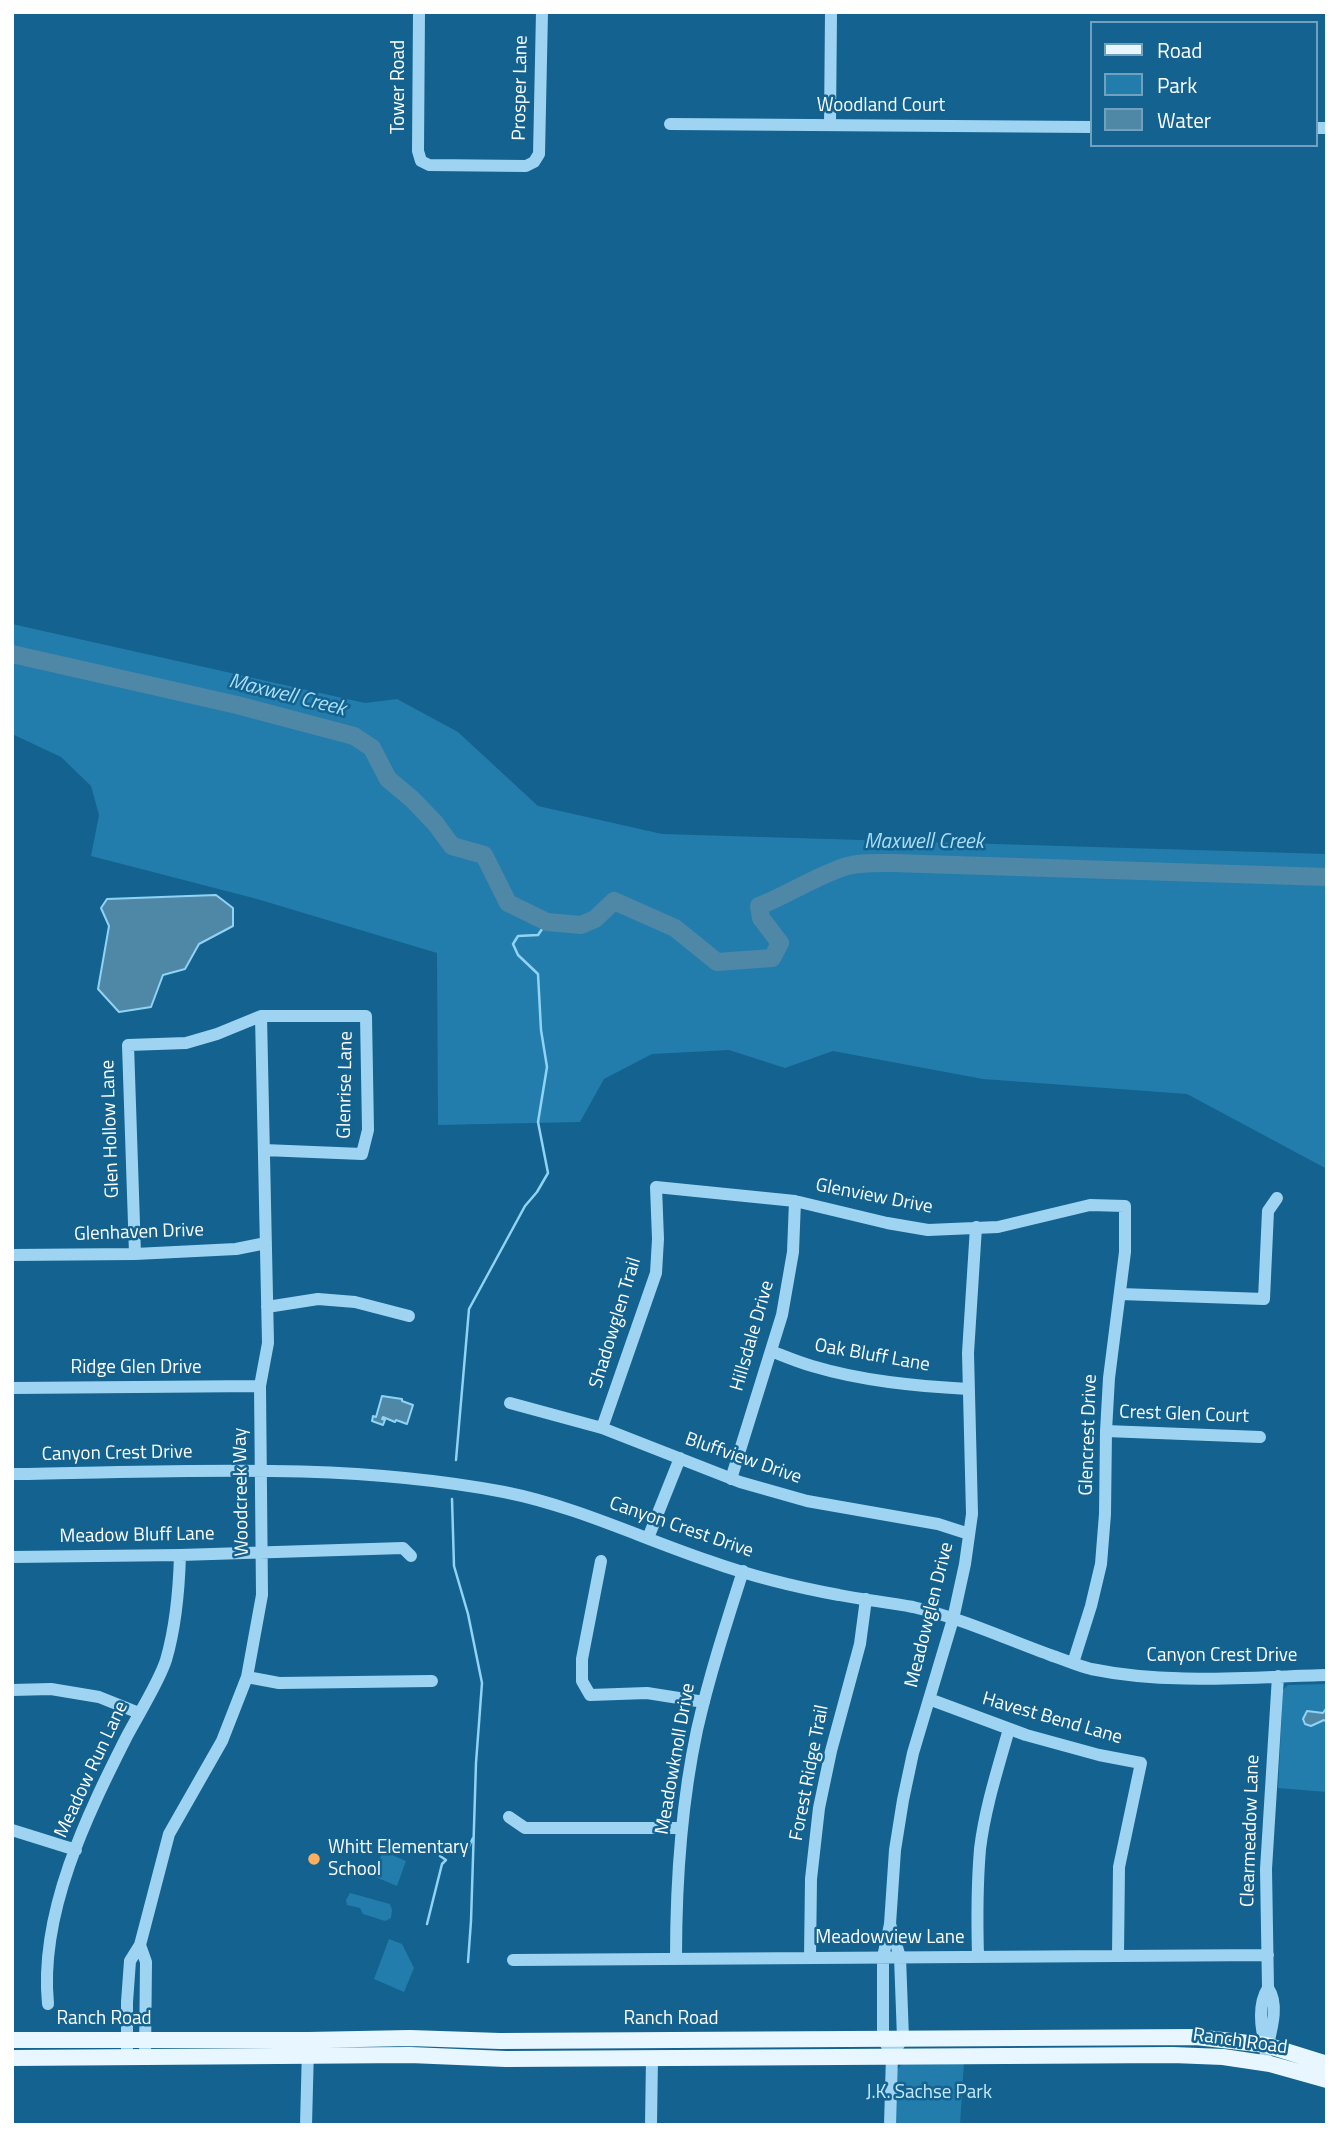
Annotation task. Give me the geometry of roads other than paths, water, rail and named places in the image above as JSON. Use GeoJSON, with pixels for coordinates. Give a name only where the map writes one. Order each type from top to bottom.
{"type":"FeatureCollection","features":[{"type":"Feature","properties":{"kind":"main road","name":"Ranch Road"},"geometry":{"type":"LineString","coordinates":[[12,2040],[127,2048],[145,2057],[308,2048],[410,2038],[500,2041],[1196,2037],[1266,2045],[1327,2064]]}},
{"type":"Feature","properties":{"kind":"main road","name":"Ranch Road"},"geometry":{"type":"LineString","coordinates":[[12,2058],[127,2048],[145,2040],[506,2059],[1173,2055],[1223,2057],[1264,2063],[1327,2080]]}},
{"type":"Feature","properties":{"kind":"street","name":"Tower Road"},"geometry":{"type":"LineString","coordinates":[[419,12],[418,151],[421,160],[429,165],[526,166],[534,162]]}},
{"type":"Feature","properties":{"kind":"street","name":"Prosper Lane"},"geometry":{"type":"LineString","coordinates":[[534,162],[539,154],[542,12]]}},
{"type":"Feature","properties":{"kind":"street"},"geometry":{"type":"LineString","coordinates":[[830,125],[831,12]]}},
{"type":"Feature","properties":{"kind":"street","name":"Woodland Court"},"geometry":{"type":"LineString","coordinates":[[670,124],[1090,127]]}},
{"type":"Feature","properties":{"kind":"street","name":"Glenrise Lane"},"geometry":{"type":"LineString","coordinates":[[261,1016],[366,1016],[368,1130],[362,1154],[264,1150]]}},
{"type":"Feature","properties":{"kind":"street","name":"Glen Hollow Lane"},"geometry":{"type":"LineString","coordinates":[[135,1254],[128,1045],[186,1043],[261,1016]]}},
{"type":"Feature","properties":{"kind":"street","name":"Woodcreek Way"},"geometry":{"type":"LineString","coordinates":[[127,2048],[130,1961],[140,1945],[169,1834],[222,1741],[247,1677],[262,1595],[260,1386],[268,1343],[261,1016]]}},
{"type":"Feature","properties":{"kind":"street","name":"Glenview Drive"},"geometry":{"type":"LineString","coordinates":[[656,1187],[795,1201],[928,1230],[998,1227],[1090,1205],[1125,1206]]}},
{"type":"Feature","properties":{"kind":"street","name":"Shadowglen Trail"},"geometry":{"type":"LineString","coordinates":[[602,1428],[656,1273],[656,1187]]}},
{"type":"Feature","properties":{"kind":"street"},"geometry":{"type":"LineString","coordinates":[[1120,1294],[1264,1298],[1268,1211],[1277,1198]]}},
{"type":"Feature","properties":{"kind":"street","name":"Hillsdale Drive"},"geometry":{"type":"LineString","coordinates":[[731,1479],[789,1284],[795,1201]]}},
{"type":"Feature","properties":{"kind":"street","name":"Glencrest Drive"},"geometry":{"type":"LineString","coordinates":[[1073,1663],[1101,1564],[1109,1378],[1125,1252],[1125,1206]]}},
{"type":"Feature","properties":{"kind":"street","name":"Meadowglen Drive"},"geometry":{"type":"LineString","coordinates":[[892,2055],[883,2038],[883,1957],[891,1924],[895,1850],[913,1754],[953,1619],[972,1514],[968,1389],[976,1227]]}},
{"type":"Feature","properties":{"kind":"street","name":"Glenhaven Drive"},"geometry":{"type":"LineString","coordinates":[[12,1255],[236,1250],[265,1243]]}},
{"type":"Feature","properties":{"kind":"street"},"geometry":{"type":"LineString","coordinates":[[267,1307],[318,1299],[355,1302],[409,1316]]}},
{"type":"Feature","properties":{"kind":"street","name":"Oak Bluff Lane"},"geometry":{"type":"LineString","coordinates":[[771,1350],[811,1366],[856,1376],[905,1385],[968,1389]]}},
{"type":"Feature","properties":{"kind":"street","name":"Ridge Glen Drive"},"geometry":{"type":"LineString","coordinates":[[12,1388],[260,1386]]}},
{"type":"Feature","properties":{"kind":"street","name":"Bluffview Drive"},"geometry":{"type":"LineString","coordinates":[[510,1403],[602,1428],[731,1479],[807,1501],[938,1524],[969,1534]]}},
{"type":"Feature","properties":{"kind":"street","name":"Crest Glen Court"},"geometry":{"type":"LineString","coordinates":[[1106,1431],[1261,1437]]}},
{"type":"Feature","properties":{"kind":"street"},"geometry":{"type":"LineString","coordinates":[[648,1538],[680,1458]]}},
{"type":"Feature","properties":{"kind":"street","name":"Canyon Crest Drive"},"geometry":{"type":"LineString","coordinates":[[12,1474],[310,1471],[385,1475],[506,1493],[565,1508],[743,1572],[801,1587],[913,1607],[953,1619],[1088,1668],[1152,1678],[1218,1679],[1327,1675]]}},
{"type":"Feature","properties":{"kind":"street","name":"Meadow Bluff Lane"},"geometry":{"type":"LineString","coordinates":[[12,1557],[404,1548],[411,1556]]}},
{"type":"Feature","properties":{"kind":"street","name":"Meadow Run Lane"},"geometry":{"type":"LineString","coordinates":[[48,2004],[48,1972],[58,1902],[104,1783],[165,1663],[178,1604],[180,1555]]}},
{"type":"Feature","properties":{"kind":"street"},"geometry":{"type":"LineString","coordinates":[[601,1562],[582,1659],[582,1681],[590,1695],[647,1693],[705,1702]]}},
{"type":"Feature","properties":{"kind":"street","name":"Meadowknoll Drive"},"geometry":{"type":"LineString","coordinates":[[676,1958],[676,1903],[682,1828],[697,1731],[717,1654],[743,1572]]}},
{"type":"Feature","properties":{"kind":"street","name":"Forest Ridge Trail"},"geometry":{"type":"LineString","coordinates":[[810,1957],[811,1879],[819,1808],[831,1751],[860,1644],[866,1599]]}},
{"type":"Feature","properties":{"kind":"street","name":"Clearmeadow Lane"},"geometry":{"type":"LineString","coordinates":[[1264,2063],[1266,2045],[1261,2033],[1262,1996],[1268,1988],[1266,1869],[1278,1676]]}},
{"type":"Feature","properties":{"kind":"street"},"geometry":{"type":"LineString","coordinates":[[247,1677],[279,1683],[432,1681]]}},
{"type":"Feature","properties":{"kind":"street"},"geometry":{"type":"LineString","coordinates":[[12,1690],[51,1689],[99,1697],[139,1713]]}},
{"type":"Feature","properties":{"kind":"street","name":"Havest Bend Lane"},"geometry":{"type":"LineString","coordinates":[[929,1699],[1009,1729],[1099,1755],[1141,1763],[1119,1867],[1118,1955]]}},
{"type":"Feature","properties":{"kind":"street"},"geometry":{"type":"LineString","coordinates":[[978,1956],[977,1892],[981,1846],[990,1797],[1009,1729]]}},
{"type":"Feature","properties":{"kind":"street"},"geometry":{"type":"LineString","coordinates":[[509,1817],[525,1828],[682,1828]]}},
{"type":"Feature","properties":{"kind":"street"},"geometry":{"type":"LineString","coordinates":[[12,1830],[76,1850]]}},
{"type":"Feature","properties":{"kind":"street","name":"Meadowglen Drive"},"geometry":{"type":"LineString","coordinates":[[891,1924],[901,1957],[903,2038]]}},
{"type":"Feature","properties":{"kind":"street","name":"Woodcreek Way"},"geometry":{"type":"LineString","coordinates":[[140,1945],[146,1962],[145,2057]]}},
{"type":"Feature","properties":{"kind":"street","name":"Meadowview Lane"},"geometry":{"type":"LineString","coordinates":[[513,1960],[1268,1955]]}},
{"type":"Feature","properties":{"kind":"street"},"geometry":{"type":"LineString","coordinates":[[890,2125],[892,2055],[903,2038]]}},
{"type":"Feature","properties":{"kind":"street"},"geometry":{"type":"LineString","coordinates":[[306,2125],[308,2048]]}},
{"type":"Feature","properties":{"kind":"street"},"geometry":{"type":"LineString","coordinates":[[651,2125],[652,2057]]}},
{"type":"Feature","properties":{"kind":"water"},"geometry":{"type":"Polygon","coordinates":[[[216,895],[233,908],[233,926],[199,944],[185,969],[163,975],[151,1007],[119,1012],[98,989],[109,926],[101,908],[107,899],[216,895]]]}},
{"type":"Feature","properties":{"kind":"water"},"geometry":{"type":"Polygon","coordinates":[[[382,1396],[402,1399],[413,1405],[407,1424],[383,1417],[383,1425],[372,1421],[373,1416],[376,1417],[382,1396]]]}},
{"type":"Feature","properties":{"kind":"water"},"geometry":{"type":"Polygon","coordinates":[[[1327,1707],[1327,1722],[1324,1720],[1311,1726],[1305,1724],[1303,1719],[1307,1711],[1323,1713],[1327,1707]]]}},
{"type":"Feature","properties":{"kind":"waterway","name":"Maxwell Creek"},"geometry":{"type":"LineString","coordinates":[[12,654],[237,705],[354,736],[372,748],[388,779],[435,823],[452,846],[484,855],[508,903],[547,922],[581,925],[595,919],[614,901],[675,928],[717,962],[772,958],[780,943],[761,918],[759,906],[833,871],[856,864],[1327,877]]}},
{"type":"Feature","properties":{"kind":"waterway"},"geometry":{"type":"LineString","coordinates":[[456,1460],[469,1309],[525,1206],[548,1173],[538,1122],[547,1067],[541,1030],[538,974],[518,955],[513,944],[518,936],[538,935],[547,922]]}},
{"type":"Feature","properties":{"kind":"waterway"},"geometry":{"type":"LineString","coordinates":[[452,1499],[454,1566],[468,1614],[482,1683],[468,1962]]}},
{"type":"Feature","properties":{"kind":"waterway"},"geometry":{"type":"LineString","coordinates":[[467,1850],[473,1838]]}},
{"type":"Feature","properties":{"kind":"waterway"},"geometry":{"type":"LineString","coordinates":[[427,1924],[442,1864],[446,1860],[440,1856]]}},
{"type":"Feature","properties":{"kind":"place","name":"Whitt Elementary School"},"geometry":{"type":"Point","coordinates":[314,1859]}},
{"type":"Feature","properties":{"kind":"park label","name":"J.K. Sachse Park"},"geometry":{"type":"Point","coordinates":[929,2093]}}]}
